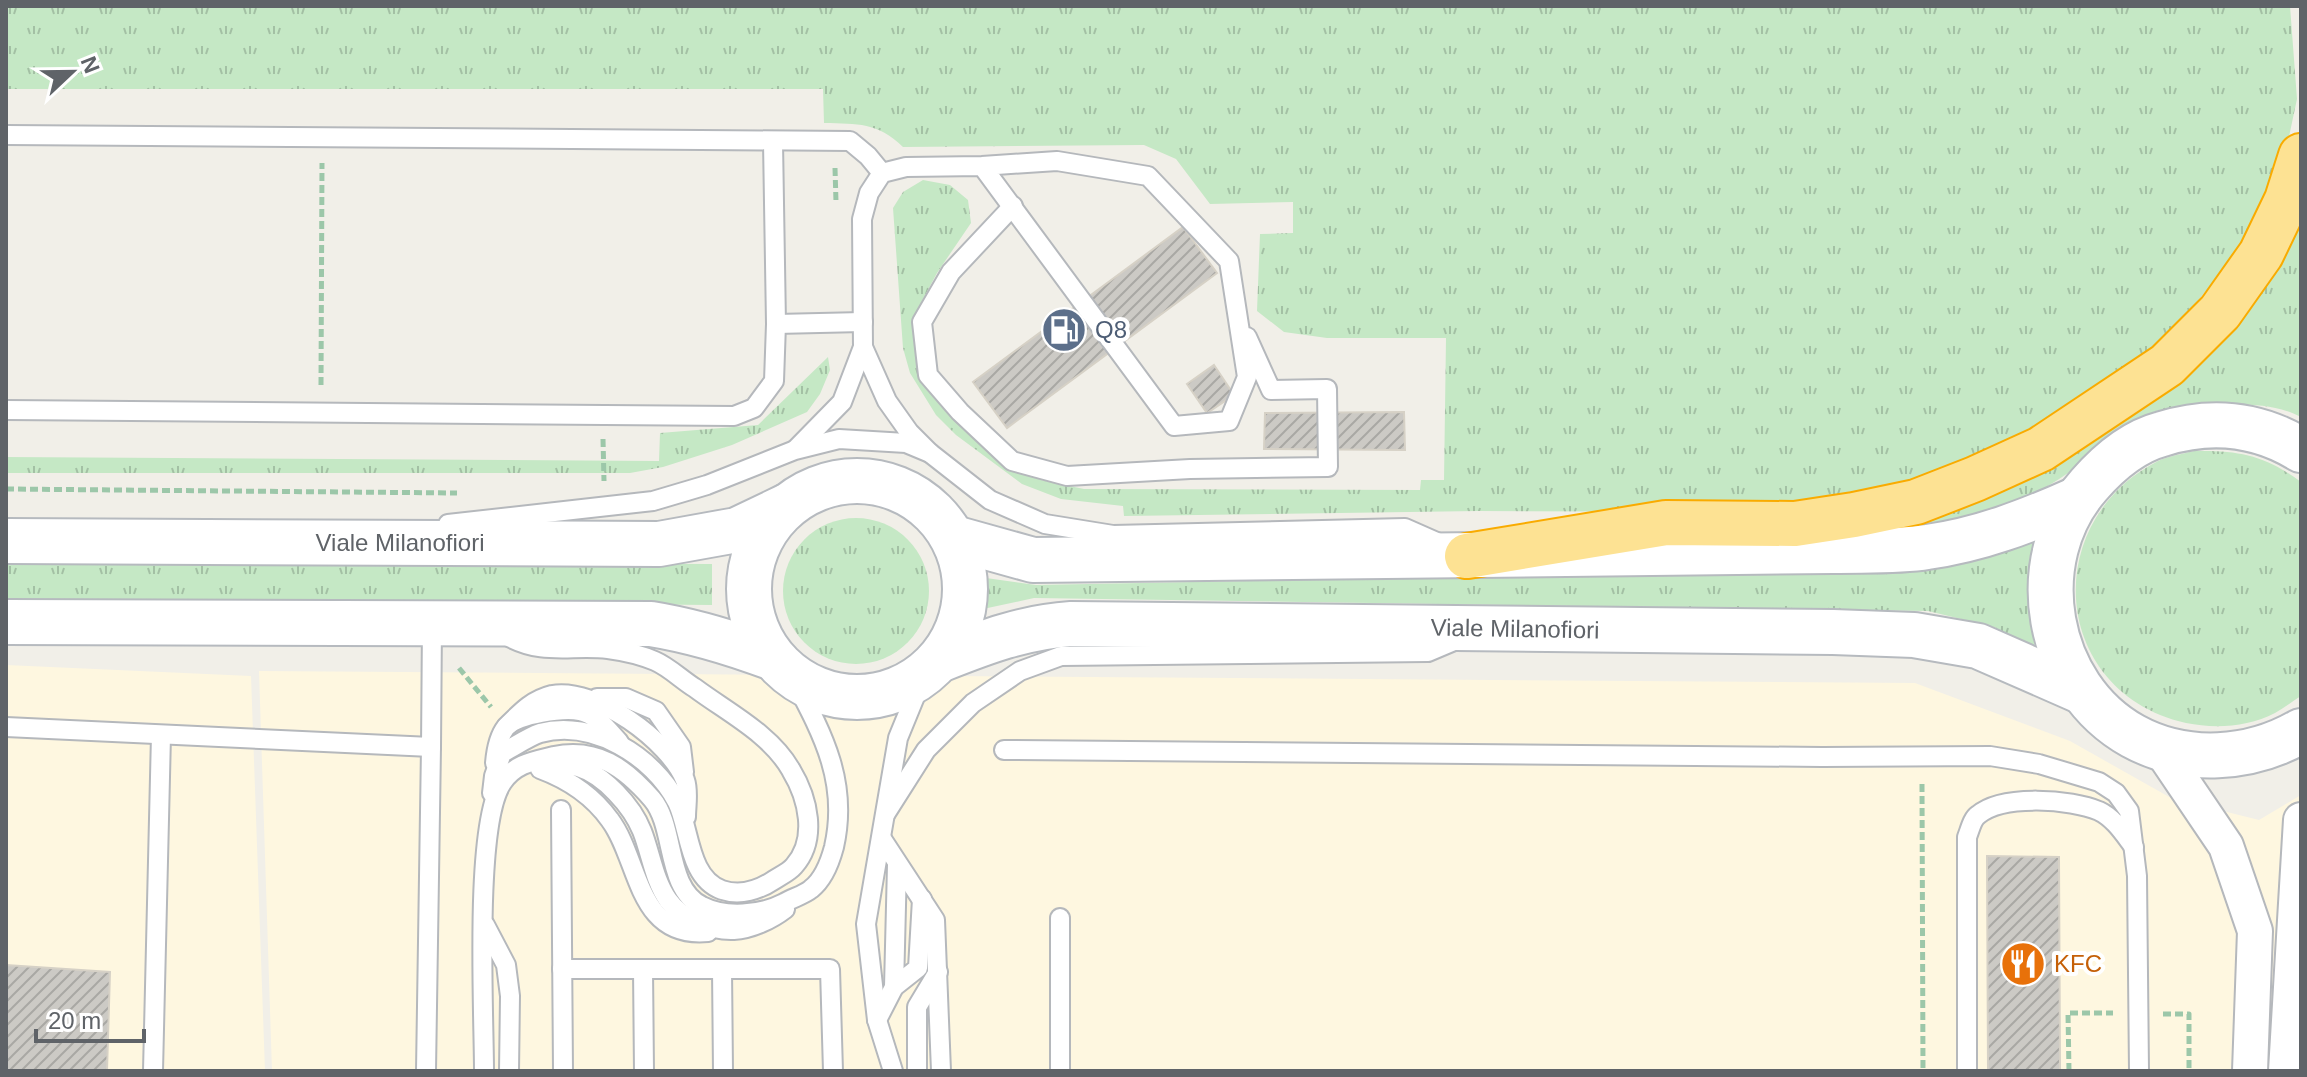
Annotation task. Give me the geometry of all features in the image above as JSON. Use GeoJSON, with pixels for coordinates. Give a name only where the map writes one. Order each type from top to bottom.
{"type":"FeatureCollection","features":[{"type":"Feature","properties":{"kind":"highway"},"geometry":{"type":"LineString","coordinates":[[1467,556],[1666,523],[1795,524],[1854,515],[1916,502],[2041,449],[2167,365],[2220,312],[2261,254],[2287,200],[2301,156]]}},
{"type":"Feature","properties":{"kind":"main road","name":"Viale Milanofiori"},"geometry":{"type":"LineString","coordinates":[[2301,450],[2260,430],[2224,424],[2189,426],[2148,438],[2109,462],[2075,500],[2060,532],[2051,564],[2049,596],[2053,628],[2083,692],[2107,717],[2133,735],[2159,747],[2197,755],[2239,755],[2279,744],[2301,731]]}},
{"type":"Feature","properties":{"kind":"main road"},"geometry":{"type":"LineString","coordinates":[[6,622],[432,623],[476,642],[651,624],[717,638],[782,667],[823,693],[858,699],[892,693],[932,668],[962,622],[966,579],[954,538],[930,508],[897,487],[859,480],[820,486],[787,506],[765,531],[752,562],[749,596],[756,629],[782,667]]}},
{"type":"Feature","properties":{"kind":"main road","name":"Viale Milanofiori"},"geometry":{"type":"LineString","coordinates":[[954,538],[1033,560],[1833,551],[1925,547],[1983,535],[2035,518],[2075,500]]}},
{"type":"Feature","properties":{"kind":"main road","name":"Viale Milanofiori"},"geometry":{"type":"LineString","coordinates":[[6,541],[659,544],[737,530],[787,506]]}},
{"type":"Feature","properties":{"kind":"main road"},"geometry":{"type":"LineString","coordinates":[[6,513],[137,542]]}},
{"type":"Feature","properties":{"kind":"main road","name":"Viale Milanofiori"},"geometry":{"type":"LineString","coordinates":[[932,668],[995,638],[1036,627],[1071,624],[1833,632],[1914,635],[1978,646],[2083,692]]}},
{"type":"Feature","properties":{"kind":"street","name":"Viale Milanofiori"},"geometry":{"type":"LineString","coordinates":[[2159,747],[2226,846],[2255,931],[2250,1071]]}},
{"type":"Feature","properties":{"kind":"street"},"geometry":{"type":"LineString","coordinates":[[2291,1061],[2301,820]]}},
{"type":"Feature","properties":{"kind":"lane"},"geometry":{"type":"LineString","coordinates":[[6,135],[850,141],[882,173]]}},
{"type":"Feature","properties":{"kind":"lane"},"geometry":{"type":"LineString","coordinates":[[6,410],[734,416],[754,408],[774,381],[773,142]]}},
{"type":"Feature","properties":{"kind":"lane"},"geometry":{"type":"LineString","coordinates":[[795,450],[842,402],[863,347],[862,219],[869,193],[882,173],[906,167],[1057,161],[1148,176],[1229,261],[1247,377],[1229,421],[1174,426],[982,166]]}},
{"type":"Feature","properties":{"kind":"lane"},"geometry":{"type":"LineString","coordinates":[[1013,206],[951,272],[922,322],[928,375],[960,412],[1012,461],[1067,476],[1190,469],[1328,467],[1327,389],[1271,390],[1237,316]]}},
{"type":"Feature","properties":{"kind":"lane"},"geometry":{"type":"LineString","coordinates":[[776,324],[863,322]]}},
{"type":"Feature","properties":{"kind":"lane"},"geometry":{"type":"LineString","coordinates":[[863,347],[887,401],[909,432],[930,453],[990,500],[1045,524],[1113,535],[1405,528],[1467,556]]}},
{"type":"Feature","properties":{"kind":"lane"},"geometry":{"type":"LineString","coordinates":[[288,543],[653,501],[707,485],[795,450],[839,439],[906,443],[930,453]]}},
{"type":"Feature","properties":{"kind":"lane"},"geometry":{"type":"LineString","coordinates":[[426,1071],[432,623]]}},
{"type":"Feature","properties":{"kind":"lane"},"geometry":{"type":"LineString","coordinates":[[886,813],[926,750],[973,703],[1020,671],[1061,656],[1428,652],[1482,628]]}},
{"type":"Feature","properties":{"kind":"lane"},"geometry":{"type":"LineString","coordinates":[[476,642],[520,643],[542,649],[606,649],[657,661],[768,741],[788,763],[801,787],[809,828],[806,847],[793,867],[762,888],[741,893],[720,890],[700,871],[687,840],[679,805],[663,778],[621,744],[601,722],[581,711],[539,712],[507,726]]}},
{"type":"Feature","properties":{"kind":"lane"},"geometry":{"type":"LineString","coordinates":[[522,763],[573,784],[609,817],[624,842],[633,875],[647,904],[670,925],[697,933],[734,930],[772,919],[812,889],[830,864],[838,828],[834,767],[817,723],[782,667]]}},
{"type":"Feature","properties":{"kind":"lane"},"geometry":{"type":"LineString","coordinates":[[893,1071],[877,1020],[866,924],[898,738],[932,668]]}},
{"type":"Feature","properties":{"kind":"lane"},"geometry":{"type":"LineString","coordinates":[[484,1071],[484,922],[490,809],[496,746],[507,726],[528,704],[554,695],[626,698],[656,711],[681,747],[686,783],[687,840]]}},
{"type":"Feature","properties":{"kind":"lane"},"geometry":{"type":"LineString","coordinates":[[6,727],[431,747]]}},
{"type":"Feature","properties":{"kind":"lane"},"geometry":{"type":"LineString","coordinates":[[494,776],[502,753],[540,733],[577,731],[621,744]]}},
{"type":"Feature","properties":{"kind":"lane"},"geometry":{"type":"LineString","coordinates":[[153,1071],[161,735]]}},
{"type":"Feature","properties":{"kind":"lane"},"geometry":{"type":"LineString","coordinates":[[1004,750],[1990,756],[2039,764],[2099,782],[2116,793],[2129,811],[2135,849],[2139,1071]]}},
{"type":"Feature","properties":{"kind":"lane"},"geometry":{"type":"LineString","coordinates":[[490,809],[502,782],[522,763],[568,753],[601,757],[634,779],[656,803],[678,881],[700,906],[735,914],[778,906],[812,889]]}},
{"type":"Feature","properties":{"kind":"lane"},"geometry":{"type":"LineString","coordinates":[[1967,1071],[1967,837],[1975,816],[1994,805],[2016,801],[2072,803],[2101,812],[2117,825],[2135,849]]}},
{"type":"Feature","properties":{"kind":"lane"},"geometry":{"type":"LineString","coordinates":[[561,810],[563,1071]]}},
{"type":"Feature","properties":{"kind":"lane"},"geometry":{"type":"LineString","coordinates":[[882,839],[935,920],[941,1071]]}},
{"type":"Feature","properties":{"kind":"lane"},"geometry":{"type":"LineString","coordinates":[[894,987],[897,865]]}},
{"type":"Feature","properties":{"kind":"lane"},"geometry":{"type":"LineString","coordinates":[[877,1020],[894,987],[918,968],[922,899]]}},
{"type":"Feature","properties":{"kind":"lane"},"geometry":{"type":"LineString","coordinates":[[1060,918],[1060,1071]]}},
{"type":"Feature","properties":{"kind":"lane"},"geometry":{"type":"LineString","coordinates":[[484,922],[506,965],[510,996],[509,1071]]}},
{"type":"Feature","properties":{"kind":"lane"},"geometry":{"type":"LineString","coordinates":[[562,969],[830,969],[833,1071]]}},
{"type":"Feature","properties":{"kind":"lane"},"geometry":{"type":"LineString","coordinates":[[643,969],[644,1071]]}},
{"type":"Feature","properties":{"kind":"lane"},"geometry":{"type":"LineString","coordinates":[[722,969],[723,1071]]}},
{"type":"Feature","properties":{"kind":"lane"},"geometry":{"type":"LineString","coordinates":[[917,1071],[917,1007],[938,972]]}},
{"type":"Feature","properties":{"kind":"path"},"geometry":{"type":"LineString","coordinates":[[321,412],[322,138]]}},
{"type":"Feature","properties":{"kind":"path"},"geometry":{"type":"LineString","coordinates":[[6,489],[462,493]]}},
{"type":"Feature","properties":{"kind":"path"},"geometry":{"type":"LineString","coordinates":[[476,642],[454,662],[507,726]]}},
{"type":"Feature","properties":{"kind":"path"},"geometry":{"type":"LineString","coordinates":[[1922,757],[1923,1071]]}},
{"type":"Feature","properties":{"kind":"shaded area"},"geometry":{"type":"Polygon","coordinates":[[[6,665],[251,676],[265,1071],[6,1071],[6,665]]]}},
{"type":"Feature","properties":{"kind":"shaded area"},"geometry":{"type":"Polygon","coordinates":[[[259,671],[1915,683],[2070,741],[2171,798],[2259,820],[2301,795],[2301,1071],[272,1071],[259,671]]]}},
{"type":"Feature","properties":{"kind":"green space"},"geometry":{"type":"Polygon","coordinates":[[[6,6],[2290,6],[2297,99],[2287,146],[2244,245],[2166,339],[2136,364],[2013,445],[1949,471],[1833,505],[1781,512],[1478,511],[1124,516],[1123,506],[1061,499],[1022,484],[956,435],[936,415],[910,373],[903,348],[893,208],[903,192],[923,180],[950,185],[968,200],[971,223],[937,273],[914,316],[925,378],[1013,466],[1041,480],[1084,489],[1420,490],[1421,480],[1444,480],[1446,338],[1327,338],[1284,332],[1257,311],[1260,234],[1293,233],[1293,202],[1210,204],[1176,159],[1144,145],[903,147],[876,129],[857,124],[824,123],[823,89],[6,89],[6,6]]]}},
{"type":"Feature","properties":{"kind":"green space"},"geometry":{"type":"Polygon","coordinates":[[[2301,218],[2301,417],[2277,408],[2253,405],[2202,404],[2167,408],[2128,426],[2082,463],[2015,504],[1972,519],[1896,530],[1911,516],[2037,465],[2301,218]]]}},
{"type":"Feature","properties":{"kind":"green space"},"geometry":{"type":"Polygon","coordinates":[[[828,357],[830,370],[820,394],[807,412],[732,445],[663,467],[630,473],[6,473],[6,457],[659,461],[660,433],[758,425],[828,357]]]}},
{"type":"Feature","properties":{"kind":"green space"},"geometry":{"type":"Polygon","coordinates":[[[2194,451],[2250,456],[2275,466],[2301,482],[2301,696],[2265,718],[2243,724],[2208,726],[2186,723],[2141,705],[2108,678],[2086,643],[2076,603],[2079,563],[2093,523],[2119,488],[2158,461],[2194,451]]]}},
{"type":"Feature","properties":{"kind":"green space"},"geometry":{"type":"Polygon","coordinates":[[[856,518],[884,524],[908,539],[923,563],[929,591],[923,619],[908,643],[884,658],[856,664],[828,658],[804,643],[789,619],[783,591],[789,563],[804,539],[828,524],[856,518]]]}},
{"type":"Feature","properties":{"kind":"green space"},"geometry":{"type":"Polygon","coordinates":[[[2040,530],[2032,561],[2030,589],[2035,648],[1994,627],[1928,611],[1034,598],[983,609],[986,578],[1036,585],[1865,569],[2040,530]]]}},
{"type":"Feature","properties":{"kind":"green space"},"geometry":{"type":"Polygon","coordinates":[[[6,561],[712,564],[712,605],[6,599],[6,561]]]}},
{"type":"Feature","properties":{"kind":"building"},"geometry":{"type":"Polygon","coordinates":[[[1183,227],[1217,273],[1007,428],[973,382],[1183,227]]]}},
{"type":"Feature","properties":{"kind":"building"},"geometry":{"type":"Polygon","coordinates":[[[1214,365],[1234,395],[1207,413],[1187,384],[1214,365]]]}},
{"type":"Feature","properties":{"kind":"building"},"geometry":{"type":"Polygon","coordinates":[[[1404,412],[1405,450],[1264,449],[1265,413],[1404,412]]]}},
{"type":"Feature","properties":{"kind":"building","name":"KFC"},"geometry":{"type":"Polygon","coordinates":[[[1987,856],[2059,857],[2060,1071],[1988,1071],[1987,856]]]}},
{"type":"Feature","properties":{"kind":"building"},"geometry":{"type":"Polygon","coordinates":[[[6,965],[110,972],[107,1071],[6,1071],[6,965]]]}},
{"type":"Feature","properties":{"kind":"place","name":"Q8"},"geometry":{"type":"Point","coordinates":[1064,330]}},
{"type":"Feature","properties":{"kind":"place","name":"KFC"},"geometry":{"type":"Point","coordinates":[2023,964]}}]}
